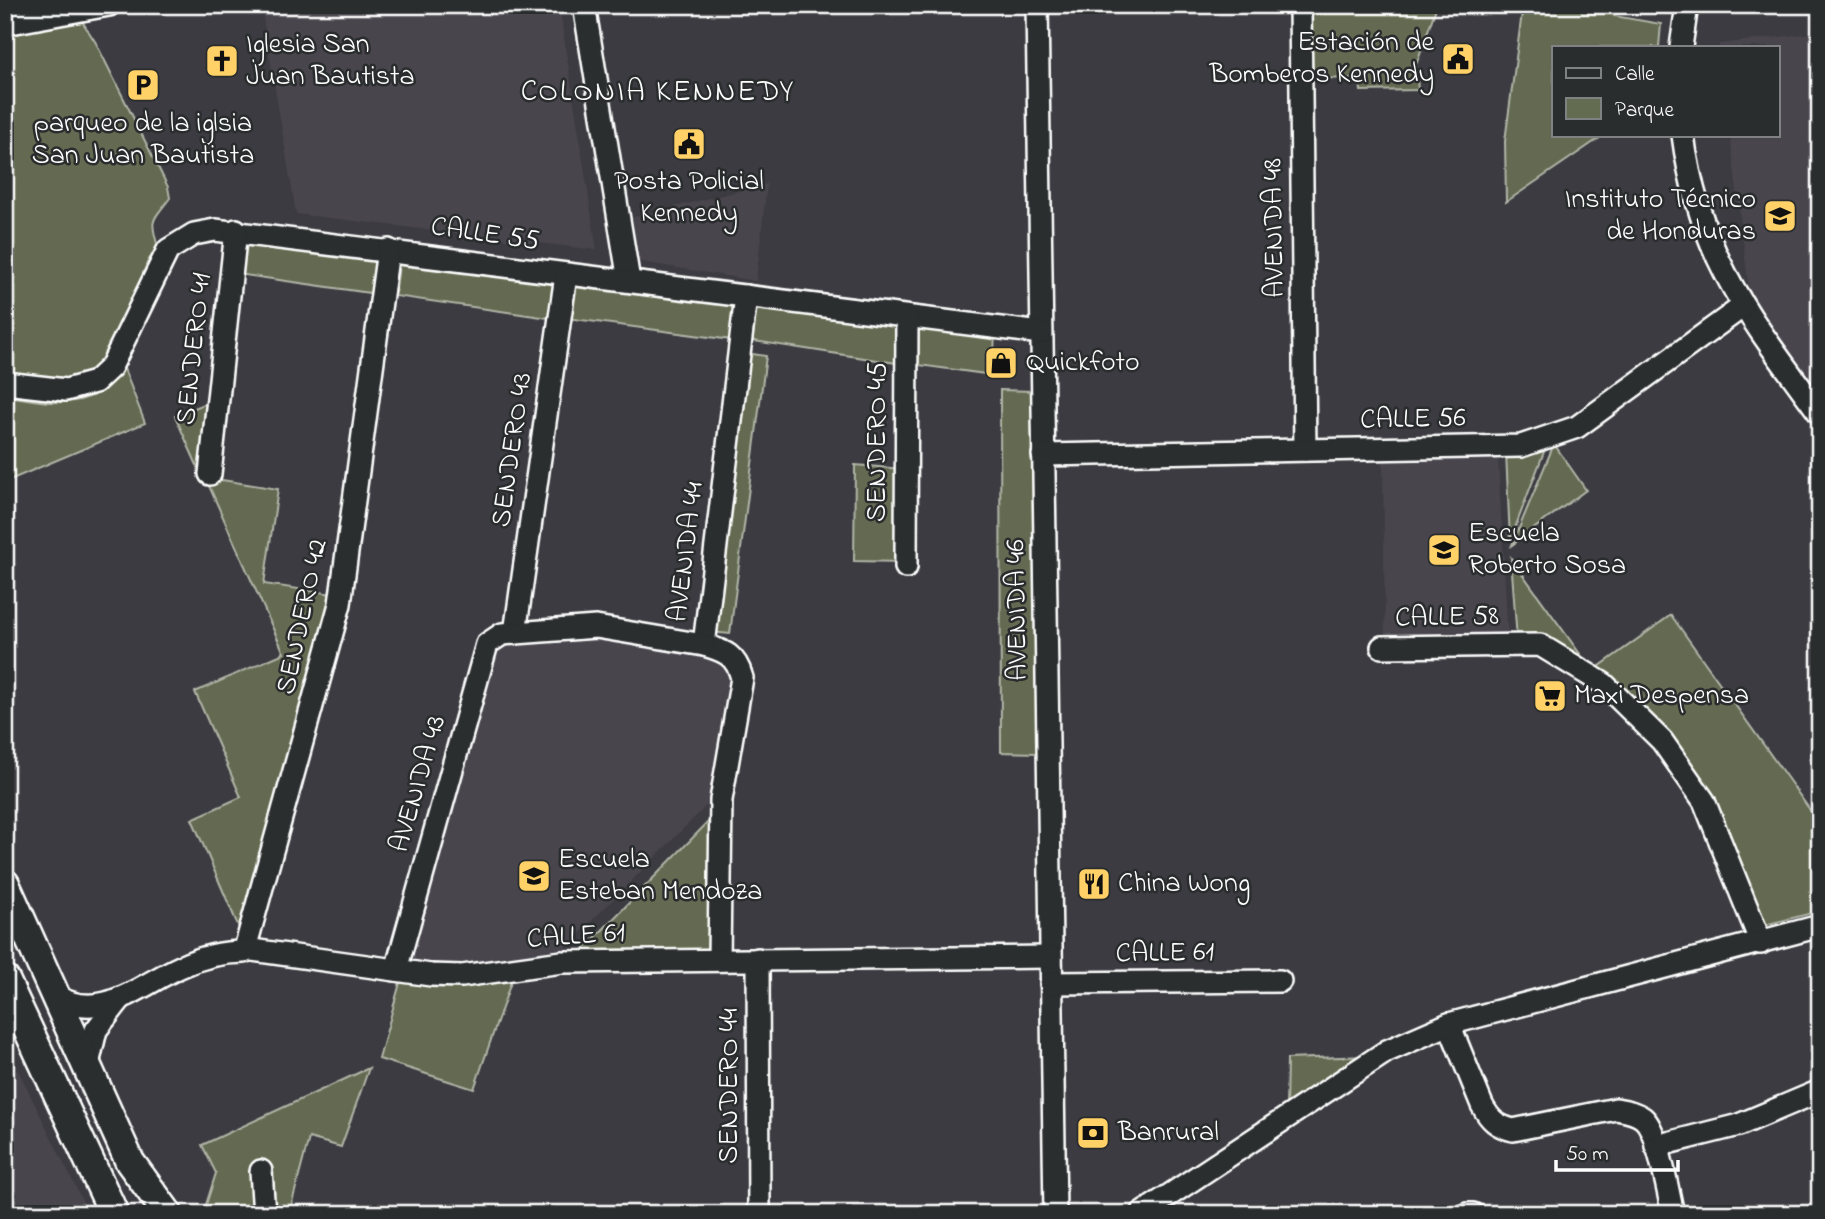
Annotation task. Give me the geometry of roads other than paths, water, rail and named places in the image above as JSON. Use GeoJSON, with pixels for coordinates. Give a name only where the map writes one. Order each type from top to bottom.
{"type":"FeatureCollection","features":[{"type":"Feature","properties":{"kind":"main road"},"geometry":{"type":"LineString","coordinates":[[5,884],[130,1162],[142,1197],[155,1214]]}},
{"type":"Feature","properties":{"kind":"main road"},"geometry":{"type":"LineString","coordinates":[[5,979],[114,1214]]}},
{"type":"Feature","properties":{"kind":"main road"},"geometry":{"type":"LineString","coordinates":[[130,1162],[168,1214]]}},
{"type":"Feature","properties":{"kind":"street"},"geometry":{"type":"LineString","coordinates":[[5,24],[109,5]]}},
{"type":"Feature","properties":{"kind":"street"},"geometry":{"type":"LineString","coordinates":[[584,5],[629,281]]}},
{"type":"Feature","properties":{"kind":"street","name":"AVENIDA 46"},"geometry":{"type":"LineString","coordinates":[[1037,5],[1055,1214]]}},
{"type":"Feature","properties":{"kind":"street","name":"AVENIDA 48"},"geometry":{"type":"LineString","coordinates":[[1300,5],[1305,450]]}},
{"type":"Feature","properties":{"kind":"street"},"geometry":{"type":"LineString","coordinates":[[1681,46],[1687,5]]}},
{"type":"Feature","properties":{"kind":"street"},"geometry":{"type":"LineString","coordinates":[[1683,136],[1697,210],[1717,260],[1742,307],[1820,414]]}},
{"type":"Feature","properties":{"kind":"street","name":"CALLE 55"},"geometry":{"type":"LineString","coordinates":[[5,383],[66,390],[95,382],[111,367],[168,250],[194,234],[236,230],[566,275],[1041,333]]}},
{"type":"Feature","properties":{"kind":"street","name":"SENDERO 41"},"geometry":{"type":"LineString","coordinates":[[210,474],[236,230]]}},
{"type":"Feature","properties":{"kind":"street","name":"SENDERO 42"},"geometry":{"type":"LineString","coordinates":[[245,949],[340,604],[388,250]]}},
{"type":"Feature","properties":{"kind":"street","name":"SENDERO 43"},"geometry":{"type":"LineString","coordinates":[[515,633],[566,275]]}},
{"type":"Feature","properties":{"kind":"street","name":"AVENIDA 44"},"geometry":{"type":"LineString","coordinates":[[719,960],[721,800],[742,678],[738,663],[726,651],[704,645],[746,296]]}},
{"type":"Feature","properties":{"kind":"street","name":"CALLE 56"},"geometry":{"type":"LineString","coordinates":[[1043,455],[1521,446],[1577,427],[1742,307]]}},
{"type":"Feature","properties":{"kind":"street","name":"SENDERO 45"},"geometry":{"type":"LineString","coordinates":[[906,568],[907,317]]}},
{"type":"Feature","properties":{"kind":"street"},"geometry":{"type":"LineString","coordinates":[[515,633],[596,627],[704,645]]}},
{"type":"Feature","properties":{"kind":"street","name":"AVENIDA 43"},"geometry":{"type":"LineString","coordinates":[[396,970],[487,644],[502,634],[515,633]]}},
{"type":"Feature","properties":{"kind":"street","name":"CALLE 58"},"geometry":{"type":"LineString","coordinates":[[1382,647],[1540,645],[1604,684],[1662,741],[1704,801],[1761,943]]}},
{"type":"Feature","properties":{"kind":"street"},"geometry":{"type":"LineString","coordinates":[[1141,1214],[1387,1051],[1449,1024],[1820,926]]}},
{"type":"Feature","properties":{"kind":"street","name":"CALLE 61"},"geometry":{"type":"LineString","coordinates":[[55,995],[68,1004],[86,1007],[121,998],[203,958],[244,952],[245,949],[290,953],[396,970],[462,976],[562,962],[1051,957]]}},
{"type":"Feature","properties":{"kind":"street","name":"SENDERO 44"},"geometry":{"type":"LineString","coordinates":[[758,959],[758,1214]]}},
{"type":"Feature","properties":{"kind":"street","name":"CALLE 61"},"geometry":{"type":"LineString","coordinates":[[1051,983],[1280,981]]}},
{"type":"Feature","properties":{"kind":"street","name":"CALLE 61"},"geometry":{"type":"LineString","coordinates":[[88,1069],[96,1030],[121,998]]}},
{"type":"Feature","properties":{"kind":"street"},"geometry":{"type":"LineString","coordinates":[[1449,1024],[1488,1118],[1498,1126],[1513,1130],[1616,1109],[1633,1112],[1646,1119],[1656,1146],[1673,1214]]}},
{"type":"Feature","properties":{"kind":"street"},"geometry":{"type":"LineString","coordinates":[[1656,1146],[1739,1125],[1820,1091]]}},
{"type":"Feature","properties":{"kind":"street"},"geometry":{"type":"LineString","coordinates":[[261,1171],[264,1214]]}},
{"type":"Feature","properties":{"kind":"street"},"geometry":{"type":"LineString","coordinates":[[1467,1214],[1473,1214]]}},
{"type":"Feature","properties":{"kind":"place","name":"Estación de Bomberos Kennedy"},"geometry":{"type":"Point","coordinates":[1458,59]}},
{"type":"Feature","properties":{"kind":"place","name":"Iglesia San Juan Bautista"},"geometry":{"type":"Point","coordinates":[222,61]}},
{"type":"Feature","properties":{"kind":"place","name":"parqueo de la iglsia San Juan Bautista"},"geometry":{"type":"Point","coordinates":[143,85]}},
{"type":"Feature","properties":{"kind":"place","name":"Posta Policial Kennedy"},"geometry":{"type":"Point","coordinates":[689,144]}},
{"type":"Feature","properties":{"kind":"place","name":"Instituto Técnico de Honduras"},"geometry":{"type":"Point","coordinates":[1780,216]}},
{"type":"Feature","properties":{"kind":"place","name":"Quickfoto"},"geometry":{"type":"Point","coordinates":[1001,363]}},
{"type":"Feature","properties":{"kind":"place","name":"Escuela Roberto Sosa"},"geometry":{"type":"Point","coordinates":[1444,550]}},
{"type":"Feature","properties":{"kind":"place","name":"Maxi Despensa"},"geometry":{"type":"Point","coordinates":[1550,696]}},
{"type":"Feature","properties":{"kind":"place","name":"Escuela Esteban Mendoza"},"geometry":{"type":"Point","coordinates":[534,876]}},
{"type":"Feature","properties":{"kind":"place","name":"China Wong"},"geometry":{"type":"Point","coordinates":[1094,884]}},
{"type":"Feature","properties":{"kind":"place","name":"Banrural"},"geometry":{"type":"Point","coordinates":[1093,1133]}},
{"type":"Feature","properties":{"kind":"district","name":"COLONIA KENNEDY"},"geometry":{"type":"Point","coordinates":[658,93]}}]}
